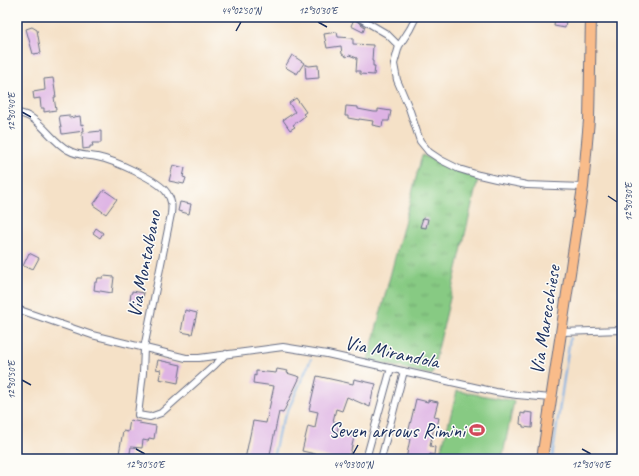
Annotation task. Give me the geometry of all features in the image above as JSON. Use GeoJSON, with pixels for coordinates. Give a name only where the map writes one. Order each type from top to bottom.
{"type":"FeatureCollection","features":[{"type":"Feature","properties":{"kind":"main road","name":"Via Marecchiese"},"geometry":{"type":"LineString","coordinates":[[542,459],[583,187],[589,120],[591,17]]}},
{"type":"Feature","properties":{"kind":"street"},"geometry":{"type":"LineString","coordinates":[[358,17],[387,34],[399,46]]}},
{"type":"Feature","properties":{"kind":"street"},"geometry":{"type":"LineString","coordinates":[[416,17],[399,46],[394,64],[397,80],[409,108],[420,141],[429,152],[459,169],[496,179],[527,185],[583,187]]}},
{"type":"Feature","properties":{"kind":"street","name":"Via Montalbano"},"geometry":{"type":"LineString","coordinates":[[17,113],[31,117],[56,141],[68,150],[82,156],[98,157],[122,165],[160,185],[168,194],[172,204],[171,214],[144,348]]}},
{"type":"Feature","properties":{"kind":"street","name":"Via Mirandola"},"geometry":{"type":"LineString","coordinates":[[17,310],[92,335],[186,358],[199,358],[283,347],[327,354],[496,392],[518,396],[551,398]]}},
{"type":"Feature","properties":{"kind":"street"},"geometry":{"type":"LineString","coordinates":[[562,332],[622,330]]}},
{"type":"Feature","properties":{"kind":"street"},"geometry":{"type":"LineString","coordinates":[[144,348],[144,373],[138,415],[150,417],[161,413],[215,366],[226,354]]}},
{"type":"Feature","properties":{"kind":"street"},"geometry":{"type":"LineString","coordinates":[[366,459],[391,368]]}},
{"type":"Feature","properties":{"kind":"street"},"geometry":{"type":"LineString","coordinates":[[380,459],[404,371]]}},
{"type":"Feature","properties":{"kind":"green space"},"geometry":{"type":"Polygon","coordinates":[[[422,155],[478,179],[432,375],[368,360],[422,155]]]}},
{"type":"Feature","properties":{"kind":"green space","name":"Seven arrows Rimini"},"geometry":{"type":"Polygon","coordinates":[[[457,391],[514,401],[502,459],[439,459],[457,391]]]}},
{"type":"Feature","properties":{"kind":"building"},"geometry":{"type":"Polygon","coordinates":[[[555,17],[566,20],[565,28],[554,26],[555,17]]]}},
{"type":"Feature","properties":{"kind":"building"},"geometry":{"type":"Polygon","coordinates":[[[354,19],[365,27],[363,32],[351,26],[354,19]]]}},
{"type":"Feature","properties":{"kind":"building"},"geometry":{"type":"Polygon","coordinates":[[[32,27],[37,30],[41,53],[33,54],[26,29],[32,27]]]}},
{"type":"Feature","properties":{"kind":"building"},"geometry":{"type":"Polygon","coordinates":[[[337,32],[338,37],[353,38],[353,44],[373,45],[372,61],[373,66],[375,66],[374,75],[360,74],[360,71],[356,71],[357,58],[349,55],[347,57],[342,54],[341,46],[327,48],[324,34],[337,32]]]}},
{"type":"Feature","properties":{"kind":"building"},"geometry":{"type":"Polygon","coordinates":[[[292,55],[304,63],[297,74],[285,67],[292,55]]]}},
{"type":"Feature","properties":{"kind":"building"},"geometry":{"type":"Polygon","coordinates":[[[305,64],[309,66],[318,65],[319,78],[306,79],[305,64]]]}},
{"type":"Feature","properties":{"kind":"building"},"geometry":{"type":"Polygon","coordinates":[[[53,78],[56,97],[54,97],[56,110],[44,112],[44,108],[41,108],[40,98],[34,99],[33,92],[45,90],[44,79],[53,78]]]}},
{"type":"Feature","properties":{"kind":"building"},"geometry":{"type":"Polygon","coordinates":[[[296,98],[306,112],[303,114],[305,116],[293,125],[295,127],[290,130],[283,120],[295,112],[289,103],[296,98]]]}},
{"type":"Feature","properties":{"kind":"building"},"geometry":{"type":"Polygon","coordinates":[[[346,106],[358,107],[358,109],[374,112],[378,112],[378,109],[391,111],[389,121],[383,121],[382,127],[372,125],[373,121],[348,118],[348,116],[345,116],[346,106]]]}},
{"type":"Feature","properties":{"kind":"building"},"geometry":{"type":"Polygon","coordinates":[[[69,115],[69,118],[80,116],[81,125],[83,124],[84,131],[62,134],[59,116],[69,115]]]}},
{"type":"Feature","properties":{"kind":"building"},"geometry":{"type":"Polygon","coordinates":[[[101,131],[101,143],[92,143],[93,146],[90,146],[90,148],[83,149],[82,133],[101,131]]]}},
{"type":"Feature","properties":{"kind":"building"},"geometry":{"type":"Polygon","coordinates":[[[173,165],[185,168],[183,177],[186,178],[184,184],[169,181],[173,165]]]}},
{"type":"Feature","properties":{"kind":"building"},"geometry":{"type":"Polygon","coordinates":[[[104,190],[117,199],[106,214],[93,205],[104,190]]]}},
{"type":"Feature","properties":{"kind":"building"},"geometry":{"type":"Polygon","coordinates":[[[180,202],[191,204],[189,214],[178,211],[180,202]]]}},
{"type":"Feature","properties":{"kind":"building"},"geometry":{"type":"Polygon","coordinates":[[[423,218],[428,219],[426,228],[420,227],[423,218]]]}},
{"type":"Feature","properties":{"kind":"building"},"geometry":{"type":"Polygon","coordinates":[[[96,228],[103,233],[100,238],[93,233],[96,228]]]}},
{"type":"Feature","properties":{"kind":"building"},"geometry":{"type":"Polygon","coordinates":[[[29,253],[39,258],[33,269],[23,266],[29,253]]]}},
{"type":"Feature","properties":{"kind":"building"},"geometry":{"type":"Polygon","coordinates":[[[104,276],[114,277],[112,293],[94,290],[95,282],[97,282],[98,278],[103,278],[104,276]]]}},
{"type":"Feature","properties":{"kind":"building"},"geometry":{"type":"Polygon","coordinates":[[[132,291],[144,293],[141,304],[130,301],[132,291]]]}},
{"type":"Feature","properties":{"kind":"building"},"geometry":{"type":"Polygon","coordinates":[[[185,310],[197,313],[192,334],[181,332],[185,310]]]}},
{"type":"Feature","properties":{"kind":"building"},"geometry":{"type":"Polygon","coordinates":[[[158,360],[181,365],[178,383],[159,379],[161,370],[156,369],[158,360]]]}},
{"type":"Feature","properties":{"kind":"building"},"geometry":{"type":"Polygon","coordinates":[[[277,369],[288,371],[287,373],[300,377],[283,413],[279,412],[269,459],[245,459],[253,421],[266,423],[274,386],[253,383],[254,375],[256,376],[256,371],[276,373],[277,369]]]}},
{"type":"Feature","properties":{"kind":"building"},"geometry":{"type":"Polygon","coordinates":[[[317,376],[353,384],[354,379],[376,384],[370,407],[347,397],[342,411],[336,409],[333,421],[339,423],[337,433],[354,437],[349,459],[336,459],[302,451],[308,426],[315,428],[318,412],[309,410],[317,376]]]}},
{"type":"Feature","properties":{"kind":"building"},"geometry":{"type":"Polygon","coordinates":[[[416,399],[428,402],[428,400],[438,402],[434,417],[439,418],[437,427],[434,427],[430,446],[435,447],[434,455],[430,454],[429,459],[406,459],[410,439],[407,438],[416,399]]]}},
{"type":"Feature","properties":{"kind":"building"},"geometry":{"type":"Polygon","coordinates":[[[525,412],[533,413],[532,428],[523,427],[523,425],[520,424],[521,413],[525,414],[525,412]]]}},
{"type":"Feature","properties":{"kind":"building"},"geometry":{"type":"Polygon","coordinates":[[[130,420],[156,426],[154,439],[149,438],[148,441],[143,440],[142,448],[131,447],[129,459],[118,459],[123,431],[128,432],[130,420]]]}},
{"type":"Feature","properties":{"kind":"waterway"},"geometry":{"type":"LineString","coordinates":[[552,459],[570,338]]}},
{"type":"Feature","properties":{"kind":"waterway"},"geometry":{"type":"LineString","coordinates":[[273,459],[279,430],[311,359]]}},
{"type":"Feature","properties":{"kind":"place","name":"Seven arrows Rimini"},"geometry":{"type":"Point","coordinates":[477,430]}}]}
